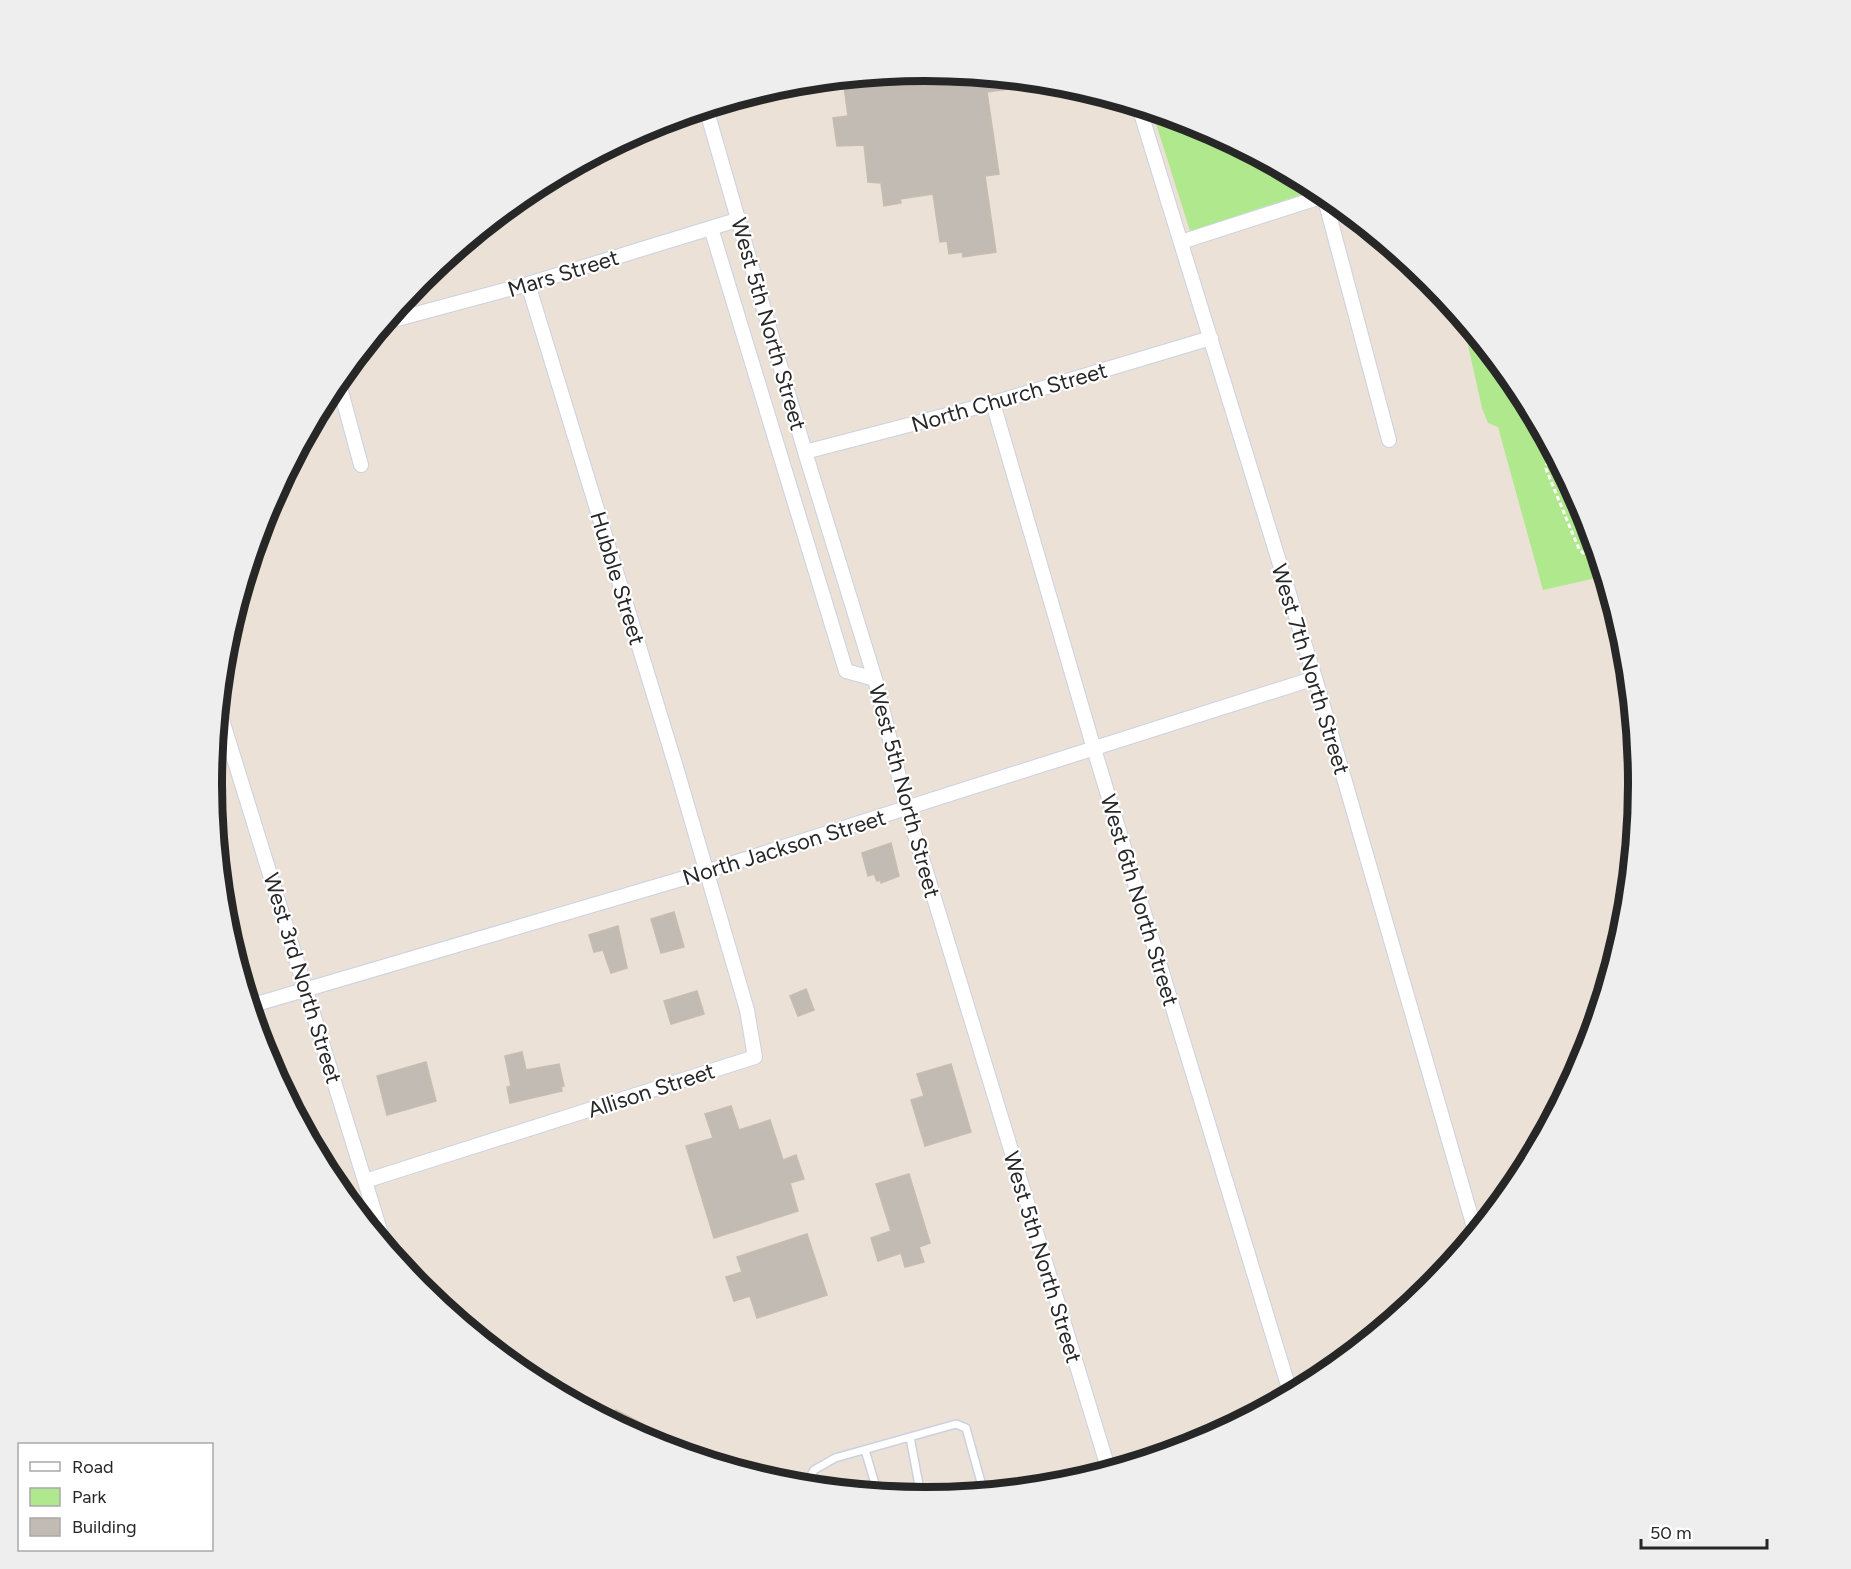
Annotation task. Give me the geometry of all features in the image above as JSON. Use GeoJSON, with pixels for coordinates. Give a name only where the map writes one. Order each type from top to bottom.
{"type":"FeatureCollection","features":[{"type":"Feature","properties":{"kind":"street","name":"West 5th North Street"},"geometry":{"type":"LineString","coordinates":[[708,115],[740,219],[805,452],[875,679],[908,809],[1107,1464]]}},
{"type":"Feature","properties":{"kind":"street","name":"West 7th North Street"},"geometry":{"type":"LineString","coordinates":[[1141,115],[1315,678],[1473,1225]]}},
{"type":"Feature","properties":{"kind":"street"},"geometry":{"type":"LineString","coordinates":[[1181,243],[1314,199]]}},
{"type":"Feature","properties":{"kind":"street"},"geometry":{"type":"LineString","coordinates":[[1329,209],[1389,440]]}},
{"type":"Feature","properties":{"kind":"street","name":"Mars Street"},"geometry":{"type":"LineString","coordinates":[[399,318],[528,284],[740,219]]}},
{"type":"Feature","properties":{"kind":"street"},"geometry":{"type":"LineString","coordinates":[[711,228],[846,671],[875,679]]}},
{"type":"Feature","properties":{"kind":"street","name":"Hubble Street"},"geometry":{"type":"LineString","coordinates":[[528,284],[676,767],[705,872]]}},
{"type":"Feature","properties":{"kind":"street","name":"North Church Street"},"geometry":{"type":"LineString","coordinates":[[805,452],[993,403],[1211,338]]}},
{"type":"Feature","properties":{"kind":"street"},"geometry":{"type":"LineString","coordinates":[[342,393],[361,465]]}},
{"type":"Feature","properties":{"kind":"street","name":"West 6th North Street"},"geometry":{"type":"LineString","coordinates":[[993,403],[1094,749],[1288,1387]]}},
{"type":"Feature","properties":{"kind":"street","name":"North Jackson Street"},"geometry":{"type":"LineString","coordinates":[[257,1004],[705,872],[1315,678]]}},
{"type":"Feature","properties":{"kind":"street","name":"West 3rd North Street"},"geometry":{"type":"LineString","coordinates":[[225,729],[379,1227]]}},
{"type":"Feature","properties":{"kind":"street","name":"Allison Street"},"geometry":{"type":"LineString","coordinates":[[365,1181],[755,1057],[747,1010],[705,872]]}},
{"type":"Feature","properties":{"kind":"lane"},"geometry":{"type":"LineString","coordinates":[[810,1478],[814,1470],[835,1458],[956,1424],[966,1428],[982,1485]]}},
{"type":"Feature","properties":{"kind":"lane"},"geometry":{"type":"LineString","coordinates":[[910,1437],[918,1488]]}},
{"type":"Feature","properties":{"kind":"lane"},"geometry":{"type":"LineString","coordinates":[[865,1450],[876,1486]]}},
{"type":"Feature","properties":{"kind":"path"},"geometry":{"type":"LineString","coordinates":[[1548,458],[1546,469],[1579,549],[1585,555],[1591,556]]}},
{"type":"Feature","properties":{"kind":"green space"},"geometry":{"type":"Polygon","coordinates":[[[1155,119],[1237,154],[1306,193],[1190,231],[1155,119]]]}},
{"type":"Feature","properties":{"kind":"green space"},"geometry":{"type":"Polygon","coordinates":[[[1466,335],[1484,356],[1535,433],[1575,515],[1598,578],[1543,590],[1498,427],[1488,423],[1482,408],[1466,335]]]}},
{"type":"Feature","properties":{"kind":"building"},"geometry":{"type":"Polygon","coordinates":[[[926,81],[1020,87],[987,92],[999,174],[985,176],[996,252],[963,257],[962,252],[949,254],[947,241],[940,242],[933,194],[900,199],[901,203],[884,206],[881,183],[868,182],[864,145],[837,146],[833,118],[848,116],[844,86],[926,81]]]}},
{"type":"Feature","properties":{"kind":"building"},"geometry":{"type":"Polygon","coordinates":[[[891,843],[899,876],[881,883],[881,880],[877,881],[874,874],[868,876],[862,853],[891,843]]]}},
{"type":"Feature","properties":{"kind":"building"},"geometry":{"type":"Polygon","coordinates":[[[674,912],[684,947],[661,953],[651,919],[674,912]]]}},
{"type":"Feature","properties":{"kind":"building"},"geometry":{"type":"Polygon","coordinates":[[[618,926],[627,968],[611,973],[603,950],[594,952],[589,935],[618,926]]]}},
{"type":"Feature","properties":{"kind":"building"},"geometry":{"type":"Polygon","coordinates":[[[806,989],[814,1010],[798,1016],[790,996],[806,989]]]}},
{"type":"Feature","properties":{"kind":"building"},"geometry":{"type":"Polygon","coordinates":[[[697,991],[704,1014],[671,1024],[664,1001],[697,991]]]}},
{"type":"Feature","properties":{"kind":"building"},"geometry":{"type":"Polygon","coordinates":[[[522,1052],[526,1070],[559,1064],[564,1086],[561,1087],[562,1091],[510,1103],[507,1087],[511,1086],[505,1056],[522,1052]]]}},
{"type":"Feature","properties":{"kind":"building"},"geometry":{"type":"Polygon","coordinates":[[[426,1062],[436,1101],[387,1115],[377,1076],[426,1062]]]}},
{"type":"Feature","properties":{"kind":"building"},"geometry":{"type":"Polygon","coordinates":[[[951,1064],[971,1132],[925,1146],[911,1100],[924,1096],[917,1074],[951,1064]]]}},
{"type":"Feature","properties":{"kind":"building"},"geometry":{"type":"Polygon","coordinates":[[[731,1106],[739,1130],[770,1120],[783,1160],[796,1155],[804,1179],[790,1183],[798,1211],[714,1238],[686,1146],[713,1138],[705,1114],[731,1106]]]}},
{"type":"Feature","properties":{"kind":"building"},"geometry":{"type":"Polygon","coordinates":[[[909,1174],[930,1243],[919,1247],[924,1262],[905,1267],[901,1253],[878,1261],[871,1238],[891,1231],[876,1184],[909,1174]]]}},
{"type":"Feature","properties":{"kind":"building"},"geometry":{"type":"Polygon","coordinates":[[[807,1234],[827,1295],[757,1318],[750,1296],[734,1301],[726,1277],[742,1272],[737,1257],[807,1234]]]}},
{"type":"Feature","properties":{"kind":"building"},"geometry":{"type":"Polygon","coordinates":[[[616,1410],[681,1444],[656,1434],[613,1415],[616,1410]]]}}]}
